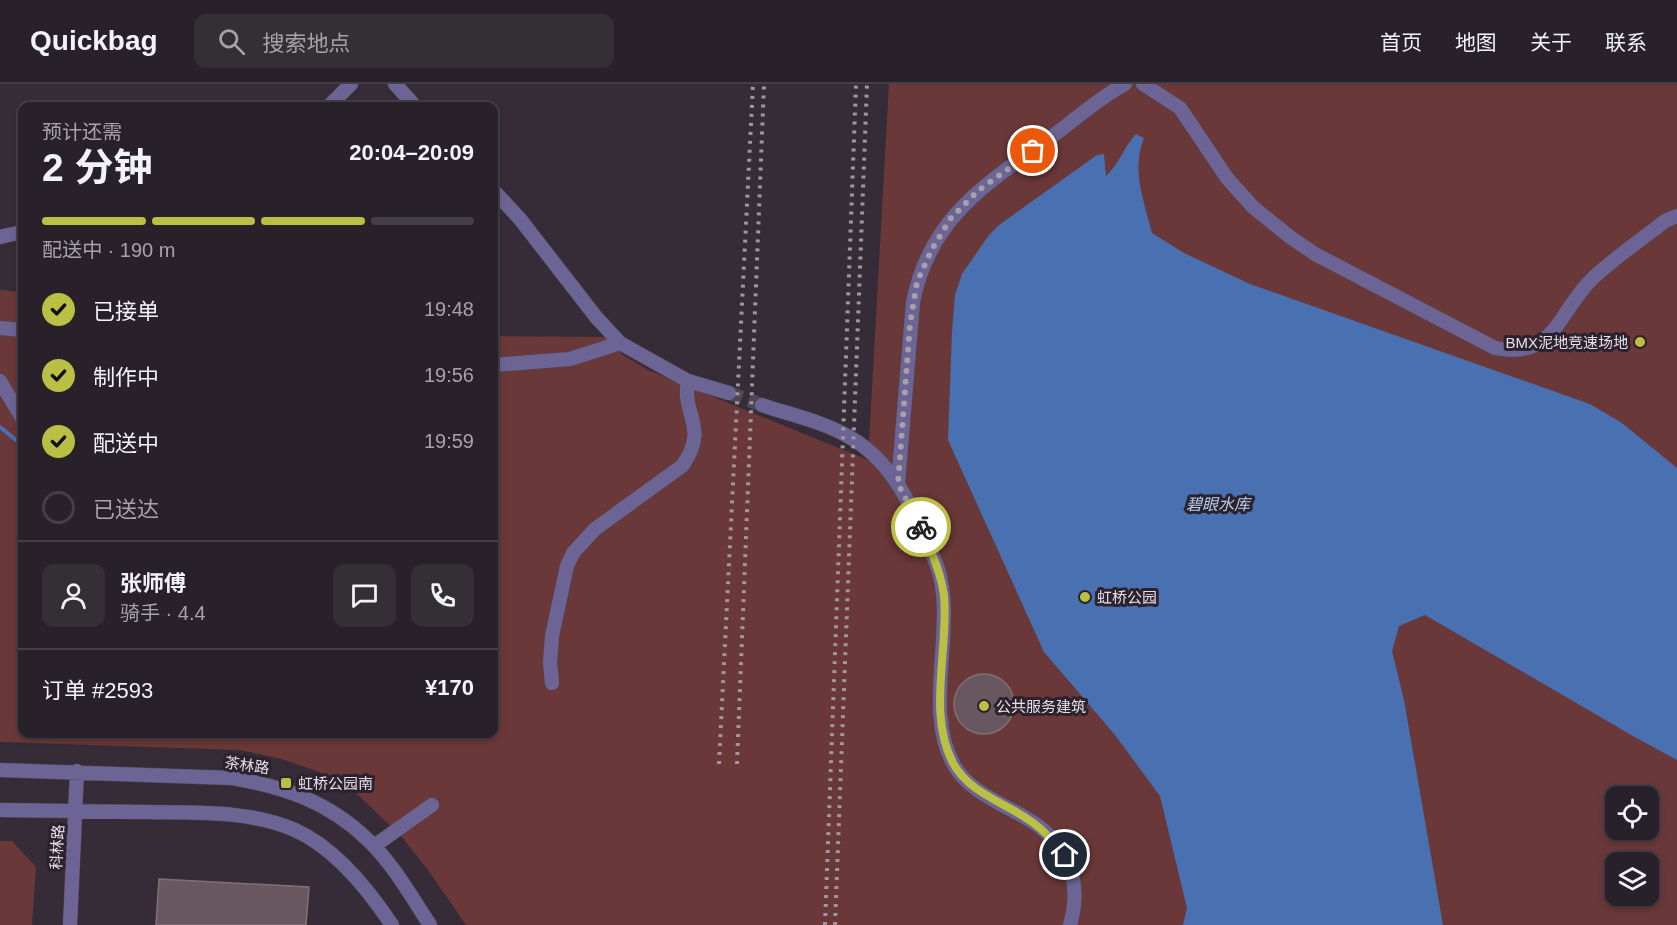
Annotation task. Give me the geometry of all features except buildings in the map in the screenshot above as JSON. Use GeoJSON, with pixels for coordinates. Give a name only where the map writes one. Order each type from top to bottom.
{"type":"FeatureCollection","features":[{"type":"Feature","properties":{"kind":"street"},"geometry":{"type":"LineString","coordinates":[[333,102],[351,84]]}},
{"type":"Feature","properties":{"kind":"street"},"geometry":{"type":"LineString","coordinates":[[395,84],[412,102]]}},
{"type":"Feature","properties":{"kind":"street"},"geometry":{"type":"LineString","coordinates":[[898,484],[913,302],[917,282],[932,249],[951,218],[979,190],[1125,84]]}},
{"type":"Feature","properties":{"kind":"street"},"geometry":{"type":"LineString","coordinates":[[1143,84],[1180,108],[1227,178],[1253,207],[1290,237],[1315,254],[1495,348],[1510,351],[1526,349],[1542,342],[1555,330],[1592,279],[1665,221],[1677,216]]}},
{"type":"Feature","properties":{"kind":"street"},"geometry":{"type":"LineString","coordinates":[[498,195],[520,219],[569,284],[620,343],[688,381],[729,393]]}},
{"type":"Feature","properties":{"kind":"street"},"geometry":{"type":"LineString","coordinates":[[0,237],[18,233]]}},
{"type":"Feature","properties":{"kind":"street"},"geometry":{"type":"LineString","coordinates":[[0,328],[18,330]]}},
{"type":"Feature","properties":{"kind":"street"},"geometry":{"type":"LineString","coordinates":[[498,365],[570,359],[620,343]]}},
{"type":"Feature","properties":{"kind":"street"},"geometry":{"type":"LineString","coordinates":[[0,381],[18,411]]}},
{"type":"Feature","properties":{"kind":"street"},"geometry":{"type":"LineString","coordinates":[[552,683],[550,662],[552,636],[567,566],[573,553],[595,529],[682,466],[690,456],[694,443],[694,429],[686,393],[688,381]]}},
{"type":"Feature","properties":{"kind":"street"},"geometry":{"type":"LineString","coordinates":[[762,405],[850,437],[878,458],[898,484],[917,520],[941,578],[945,614],[941,703],[948,753],[963,777],[997,802],[1029,820],[1052,839],[1065,855],[1075,885],[1070,925]]}},
{"type":"Feature","properties":{"kind":"street","name":"茶林路"},"geometry":{"type":"LineString","coordinates":[[0,770],[232,778],[268,784],[304,797],[339,816],[374,846],[397,875],[430,925]]}},
{"type":"Feature","properties":{"kind":"street","name":"科林路"},"geometry":{"type":"LineString","coordinates":[[70,925],[77,771]]}},
{"type":"Feature","properties":{"kind":"street"},"geometry":{"type":"LineString","coordinates":[[374,846],[432,805]]}},
{"type":"Feature","properties":{"kind":"street"},"geometry":{"type":"LineString","coordinates":[[0,810],[209,813],[258,818],[296,831],[334,856],[373,895],[392,925]]}},
{"type":"Feature","properties":{"kind":"shaded area","name":"虹桥公园"},"geometry":{"type":"Polygon","coordinates":[[[889,84],[1677,84],[1677,925],[466,925],[401,836],[356,793],[325,774],[282,759],[240,750],[0,742],[0,290],[18,292],[18,738],[498,738],[498,336],[605,337],[623,355],[648,370],[868,460],[889,84]]]}},
{"type":"Feature","properties":{"kind":"shaded area"},"geometry":{"type":"Polygon","coordinates":[[[0,841],[12,841],[36,867],[32,925],[0,925],[0,841]]]}},
{"type":"Feature","properties":{"kind":"water","name":"碧眼水库"},"geometry":{"type":"Polygon","coordinates":[[[1136,134],[1144,138],[1139,162],[1140,186],[1152,233],[1184,253],[1250,284],[1590,404],[1622,423],[1677,468],[1677,760],[1425,615],[1399,626],[1392,651],[1404,700],[1443,925],[1183,925],[1187,908],[1160,796],[1115,735],[1044,652],[948,440],[955,295],[962,274],[989,235],[999,225],[1097,155],[1104,154],[1106,176],[1136,134]]]}},
{"type":"Feature","properties":{"kind":"waterway"},"geometry":{"type":"LineString","coordinates":[[0,427],[18,442]]}},
{"type":"Feature","properties":{"kind":"tunnel"},"geometry":{"type":"LineString","coordinates":[[729,393],[762,405]]}},
{"type":"Feature","properties":{"kind":"railway"},"geometry":{"type":"LineString","coordinates":[[719,764],[753,84]]}},
{"type":"Feature","properties":{"kind":"railway"},"geometry":{"type":"LineString","coordinates":[[737,764],[764,84]]}},
{"type":"Feature","properties":{"kind":"railway"},"geometry":{"type":"LineString","coordinates":[[825,925],[856,84]]}},
{"type":"Feature","properties":{"kind":"railway"},"geometry":{"type":"LineString","coordinates":[[835,925],[867,84]]}},
{"type":"Feature","properties":{"kind":"way so far"},"geometry":{"type":"LineString","coordinates":[[921,527],[898,484],[910,324],[917,282],[924,264],[951,218],[979,190],[1033,151]]}},
{"type":"Feature","properties":{"kind":"place","name":"BMX泥地竞速场地"},"geometry":{"type":"Point","coordinates":[1640,342]}},
{"type":"Feature","properties":{"kind":"place","name":"虹桥公园"},"geometry":{"type":"Point","coordinates":[1085,597]}},
{"type":"Feature","properties":{"kind":"place","name":"公共服务建筑"},"geometry":{"type":"Point","coordinates":[984,706]}},
{"type":"Feature","properties":{"kind":"place","name":"虹桥公园南"},"geometry":{"type":"Point","coordinates":[286,783]}},
{"type":"Feature","properties":{"kind":"route"},"geometry":{"type":"LineString","coordinates":[[921,527],[936,563],[944,595],[941,703],[942,724],[948,753],[963,777],[980,791],[1029,820],[1052,839],[1065,855]]}}]}
